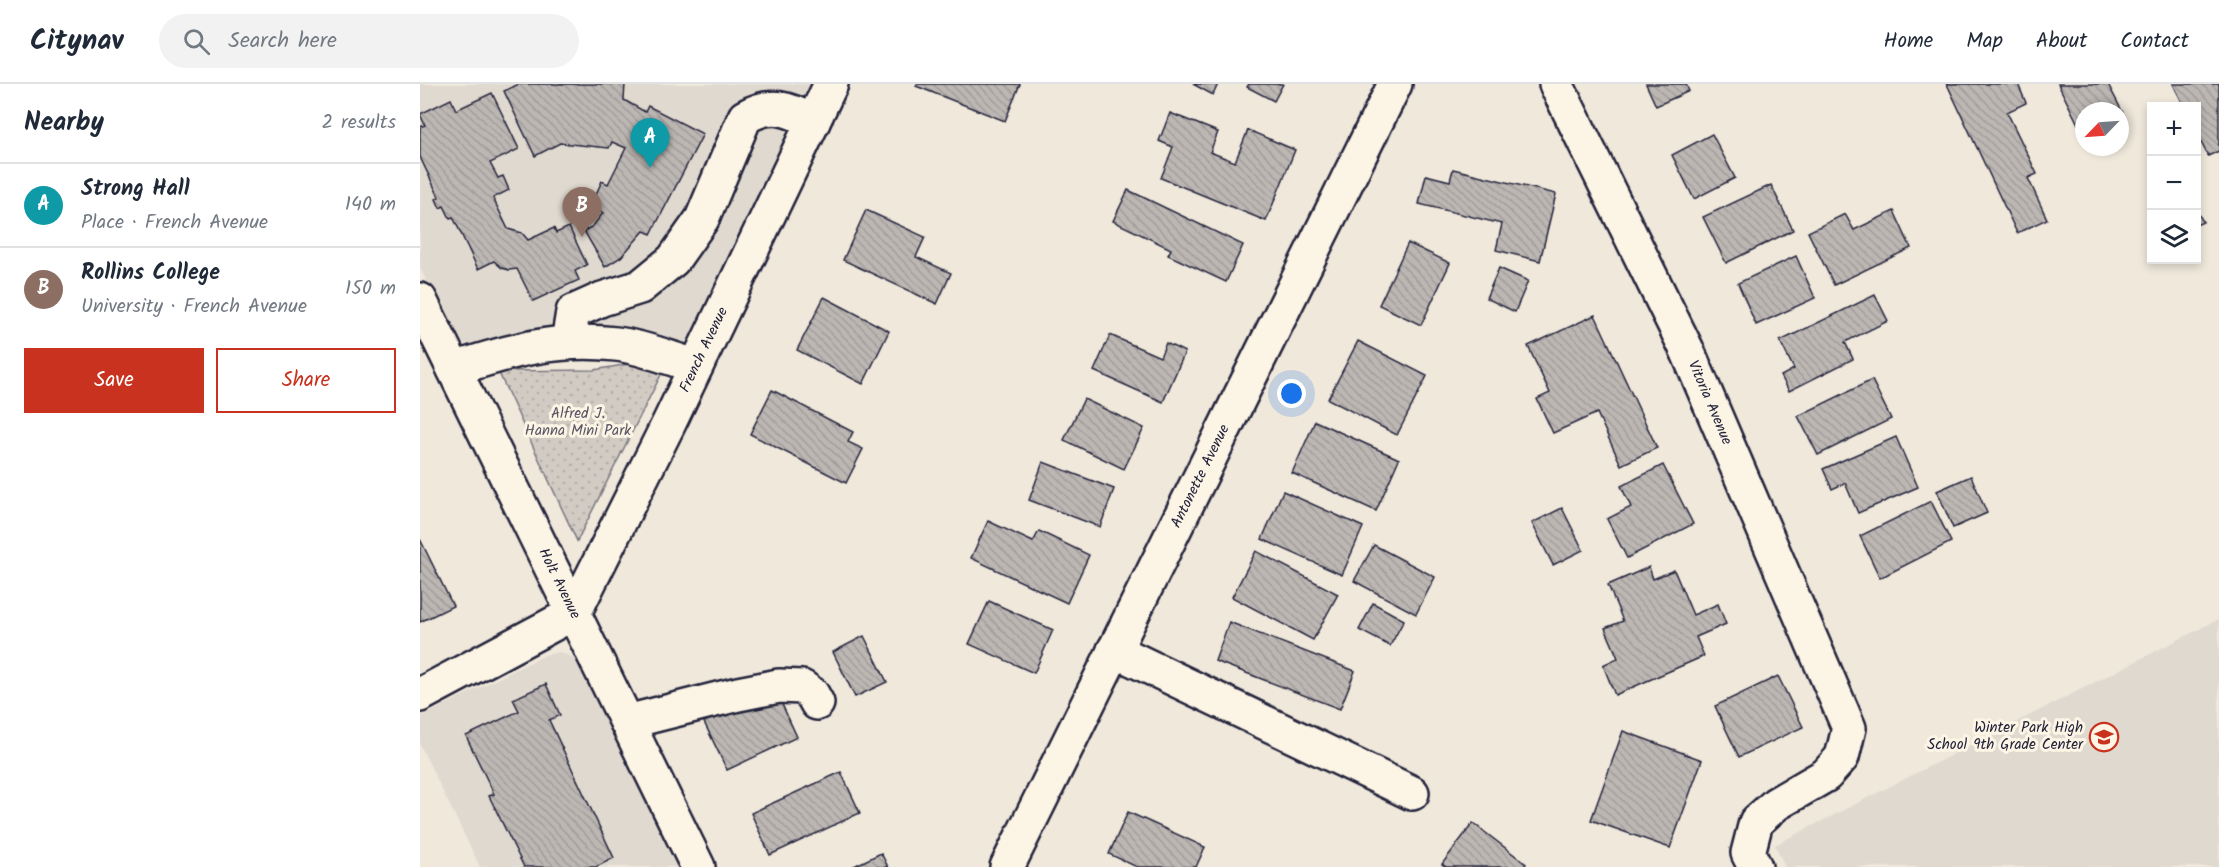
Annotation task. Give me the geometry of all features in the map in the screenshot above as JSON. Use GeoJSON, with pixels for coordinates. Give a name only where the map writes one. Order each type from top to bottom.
{"type":"FeatureCollection","features":[{"type":"Feature","properties":{"kind":"street","name":"French Avenue"},"geometry":{"type":"LineString","coordinates":[[574,614],[831,84]]}},
{"type":"Feature","properties":{"kind":"street","name":"Antonette Avenue"},"geometry":{"type":"LineString","coordinates":[[1006,867],[1395,84]]}},
{"type":"Feature","properties":{"kind":"street","name":"Vitoria Avenue"},"geometry":{"type":"LineString","coordinates":[[1557,84],[1687,350],[1849,728],[1842,757],[1826,775],[1776,804],[1756,822],[1748,853],[1755,867]]}},
{"type":"Feature","properties":{"kind":"street"},"geometry":{"type":"LineString","coordinates":[[568,342],[573,312],[602,299],[640,287],[673,260],[702,219],[745,117],[760,108],[791,110],[813,122]]}},
{"type":"Feature","properties":{"kind":"street","name":"Holt Avenue"},"geometry":{"type":"LineString","coordinates":[[421,305],[698,867]]}},
{"type":"Feature","properties":{"kind":"street"},"geometry":{"type":"LineString","coordinates":[[454,369],[512,350],[568,342],[618,344],[696,366]]}},
{"type":"Feature","properties":{"kind":"street"},"geometry":{"type":"LineString","coordinates":[[420,695],[574,614]]}},
{"type":"Feature","properties":{"kind":"street"},"geometry":{"type":"LineString","coordinates":[[1114,650],[1412,794]]}},
{"type":"Feature","properties":{"kind":"street"},"geometry":{"type":"LineString","coordinates":[[627,722],[707,701],[779,686],[802,687],[812,694],[816,703]]}},
{"type":"Feature","properties":{"kind":"shaded area"},"geometry":{"type":"Polygon","coordinates":[[[420,84],[820,84],[691,342],[677,347],[479,350],[464,344],[450,330],[420,268],[420,84]]]}},
{"type":"Feature","properties":{"kind":"shaded area","name":"Winter Park High School 9th Grade Center"},"geometry":{"type":"Polygon","coordinates":[[[2219,619],[2219,867],[1785,867],[1775,845],[2219,619]]]}},
{"type":"Feature","properties":{"kind":"shaded area"},"geometry":{"type":"Polygon","coordinates":[[[559,652],[572,657],[582,669],[678,867],[480,867],[420,745],[420,717],[545,655],[559,652]]]}},
{"type":"Feature","properties":{"kind":"green space","name":"Alfred J. Hanna Mini Park"},"geometry":{"type":"Polygon","coordinates":[[[670,357],[577,541],[498,371],[594,370],[670,357]]]}},
{"type":"Feature","properties":{"kind":"building"},"geometry":{"type":"Polygon","coordinates":[[[519,84],[625,84],[624,100],[645,112],[648,106],[703,134],[651,234],[644,231],[621,257],[605,267],[584,231],[593,226],[603,213],[590,207],[602,181],[608,184],[626,148],[612,142],[609,148],[560,143],[535,156],[504,91],[519,84]]]}},
{"type":"Feature","properties":{"kind":"building"},"geometry":{"type":"Polygon","coordinates":[[[917,84],[1020,84],[1005,121],[916,86],[917,84]]]}},
{"type":"Feature","properties":{"kind":"building"},"geometry":{"type":"Polygon","coordinates":[[[1193,84],[1218,84],[1213,95],[1193,84]]]}},
{"type":"Feature","properties":{"kind":"building"},"geometry":{"type":"Polygon","coordinates":[[[1249,84],[1283,84],[1274,101],[1247,87],[1249,84]]]}},
{"type":"Feature","properties":{"kind":"building"},"geometry":{"type":"Polygon","coordinates":[[[1646,84],[1686,84],[1689,91],[1656,106],[1646,84]]]}},
{"type":"Feature","properties":{"kind":"building"},"geometry":{"type":"Polygon","coordinates":[[[1947,84],[2018,84],[2026,103],[2007,112],[2037,174],[2028,178],[2047,219],[2017,233],[1947,84]]]}},
{"type":"Feature","properties":{"kind":"building"},"geometry":{"type":"Polygon","coordinates":[[[2058,84],[2108,84],[2117,102],[2075,102],[2075,118],[2058,84]]]}},
{"type":"Feature","properties":{"kind":"building"},"geometry":{"type":"Polygon","coordinates":[[[2173,84],[2219,84],[2219,151],[2208,156],[2201,142],[2201,102],[2182,102],[2173,84]]]}},
{"type":"Feature","properties":{"kind":"building"},"geometry":{"type":"Polygon","coordinates":[[[492,93],[519,149],[490,163],[498,178],[503,176],[509,190],[493,198],[508,229],[522,233],[528,240],[554,228],[556,233],[569,227],[587,265],[575,271],[579,280],[533,301],[517,269],[502,268],[494,261],[478,269],[453,217],[450,218],[444,206],[440,208],[436,199],[439,197],[420,157],[420,127],[425,125],[420,114],[451,99],[456,110],[492,93]]]}},
{"type":"Feature","properties":{"kind":"building"},"geometry":{"type":"Polygon","coordinates":[[[1170,113],[1218,132],[1210,152],[1235,162],[1248,130],[1295,150],[1266,221],[1161,178],[1173,147],[1159,141],[1170,113]]]}},
{"type":"Feature","properties":{"kind":"building"},"geometry":{"type":"Polygon","coordinates":[[[1712,134],[1735,178],[1694,199],[1672,155],[1712,134]]]}},
{"type":"Feature","properties":{"kind":"building"},"geometry":{"type":"Polygon","coordinates":[[[1453,169],[1556,194],[1540,261],[1496,250],[1502,224],[1419,204],[1426,175],[1450,181],[1453,169]]]}},
{"type":"Feature","properties":{"kind":"building"},"geometry":{"type":"Polygon","coordinates":[[[1771,185],[1793,230],[1726,263],[1703,217],[1771,185]]]}},
{"type":"Feature","properties":{"kind":"building"},"geometry":{"type":"Polygon","coordinates":[[[1128,190],[1243,245],[1226,282],[1168,255],[1171,249],[1113,221],[1128,190]]]}},
{"type":"Feature","properties":{"kind":"building"},"geometry":{"type":"Polygon","coordinates":[[[866,210],[925,237],[916,257],[951,273],[937,304],[843,260],[866,210]]]}},
{"type":"Feature","properties":{"kind":"building"},"geometry":{"type":"Polygon","coordinates":[[[1894,211],[1911,248],[1834,285],[1808,232],[1845,214],[1854,230],[1894,211]]]}},
{"type":"Feature","properties":{"kind":"building"},"geometry":{"type":"Polygon","coordinates":[[[1408,243],[1450,263],[1421,325],[1379,305],[1408,243]]]}},
{"type":"Feature","properties":{"kind":"building"},"geometry":{"type":"Polygon","coordinates":[[[1796,256],[1815,298],[1756,325],[1738,283],[1796,256]]]}},
{"type":"Feature","properties":{"kind":"building"},"geometry":{"type":"Polygon","coordinates":[[[1499,268],[1528,281],[1515,312],[1486,298],[1499,268]]]}},
{"type":"Feature","properties":{"kind":"building"},"geometry":{"type":"Polygon","coordinates":[[[1875,295],[1888,321],[1845,342],[1853,359],[1789,391],[1781,376],[1794,369],[1780,341],[1875,295]]]}},
{"type":"Feature","properties":{"kind":"building"},"geometry":{"type":"Polygon","coordinates":[[[824,297],[889,331],[863,384],[797,350],[824,297]]]}},
{"type":"Feature","properties":{"kind":"building"},"geometry":{"type":"Polygon","coordinates":[[[1595,315],[1657,448],[1621,465],[1597,413],[1553,433],[1537,399],[1550,393],[1528,346],[1595,315]]]}},
{"type":"Feature","properties":{"kind":"building"},"geometry":{"type":"Polygon","coordinates":[[[1110,335],[1160,357],[1166,343],[1185,352],[1163,402],[1094,371],[1110,335]]]}},
{"type":"Feature","properties":{"kind":"building"},"geometry":{"type":"Polygon","coordinates":[[[1358,341],[1427,376],[1397,435],[1328,399],[1358,341]]]}},
{"type":"Feature","properties":{"kind":"building"},"geometry":{"type":"Polygon","coordinates":[[[1872,380],[1891,419],[1818,455],[1798,416],[1872,380]]]}},
{"type":"Feature","properties":{"kind":"building"},"geometry":{"type":"Polygon","coordinates":[[[772,390],[853,432],[848,442],[863,449],[846,483],[750,434],[772,390]]]}},
{"type":"Feature","properties":{"kind":"building"},"geometry":{"type":"Polygon","coordinates":[[[1084,399],[1144,428],[1124,469],[1064,440],[1084,399]]]}},
{"type":"Feature","properties":{"kind":"building"},"geometry":{"type":"Polygon","coordinates":[[[1315,421],[1399,459],[1376,511],[1292,473],[1315,421]]]}},
{"type":"Feature","properties":{"kind":"building"},"geometry":{"type":"Polygon","coordinates":[[[1896,437],[1918,487],[1858,513],[1845,483],[1832,489],[1823,469],[1896,437]]]}},
{"type":"Feature","properties":{"kind":"building"},"geometry":{"type":"Polygon","coordinates":[[[1043,462],[1114,489],[1100,527],[1029,500],[1043,462]]]}},
{"type":"Feature","properties":{"kind":"building"},"geometry":{"type":"Polygon","coordinates":[[[1663,465],[1693,524],[1627,558],[1607,519],[1631,507],[1621,486],[1663,465]]]}},
{"type":"Feature","properties":{"kind":"building"},"geometry":{"type":"Polygon","coordinates":[[[1971,476],[1987,513],[1953,528],[1937,491],[1971,476]]]}},
{"type":"Feature","properties":{"kind":"building"},"geometry":{"type":"Polygon","coordinates":[[[1283,491],[1363,527],[1342,575],[1262,539],[1283,491]]]}},
{"type":"Feature","properties":{"kind":"building"},"geometry":{"type":"Polygon","coordinates":[[[1931,501],[1951,542],[1880,578],[1860,536],[1931,501]]]}},
{"type":"Feature","properties":{"kind":"building"},"geometry":{"type":"Polygon","coordinates":[[[1562,508],[1583,550],[1553,565],[1532,523],[1562,508]]]}},
{"type":"Feature","properties":{"kind":"building"},"geometry":{"type":"Polygon","coordinates":[[[988,521],[1033,542],[1039,531],[1089,555],[1067,603],[971,558],[988,521]]]}},
{"type":"Feature","properties":{"kind":"building"},"geometry":{"type":"Polygon","coordinates":[[[420,539],[453,606],[420,622],[420,539]]]}},
{"type":"Feature","properties":{"kind":"building"},"geometry":{"type":"Polygon","coordinates":[[[1374,545],[1435,577],[1416,614],[1354,581],[1374,545]]]}},
{"type":"Feature","properties":{"kind":"building"},"geometry":{"type":"Polygon","coordinates":[[[1256,551],[1338,594],[1313,640],[1232,597],[1256,551]]]}},
{"type":"Feature","properties":{"kind":"building"},"geometry":{"type":"Polygon","coordinates":[[[1649,567],[1653,579],[1674,570],[1693,615],[1718,604],[1726,624],[1696,637],[1704,656],[1615,695],[1603,665],[1618,658],[1605,628],[1623,621],[1608,585],[1649,567]]]}},
{"type":"Feature","properties":{"kind":"building"},"geometry":{"type":"Polygon","coordinates":[[[989,601],[1053,630],[1034,673],[969,644],[989,601]]]}},
{"type":"Feature","properties":{"kind":"building"},"geometry":{"type":"Polygon","coordinates":[[[1373,603],[1404,620],[1390,646],[1359,630],[1373,603]]]}},
{"type":"Feature","properties":{"kind":"building"},"geometry":{"type":"Polygon","coordinates":[[[1229,622],[1355,671],[1340,709],[1215,661],[1229,622]]]}},
{"type":"Feature","properties":{"kind":"building"},"geometry":{"type":"Polygon","coordinates":[[[864,636],[887,682],[855,697],[833,652],[864,636]]]}},
{"type":"Feature","properties":{"kind":"building"},"geometry":{"type":"Polygon","coordinates":[[[1778,676],[1803,727],[1739,757],[1715,706],[1778,676]]]}},
{"type":"Feature","properties":{"kind":"building"},"geometry":{"type":"Polygon","coordinates":[[[546,684],[560,715],[549,720],[614,858],[596,867],[524,867],[489,796],[494,794],[466,736],[519,711],[513,699],[546,684]]]}},
{"type":"Feature","properties":{"kind":"building"},"geometry":{"type":"Polygon","coordinates":[[[775,689],[797,737],[727,770],[704,722],[775,689]]]}},
{"type":"Feature","properties":{"kind":"building"},"geometry":{"type":"Polygon","coordinates":[[[1623,731],[1702,760],[1670,848],[1591,820],[1623,731]]]}},
{"type":"Feature","properties":{"kind":"building"},"geometry":{"type":"Polygon","coordinates":[[[841,772],[860,813],[770,855],[751,813],[841,772]]]}},
{"type":"Feature","properties":{"kind":"building"},"geometry":{"type":"Polygon","coordinates":[[[1128,812],[1205,847],[1196,867],[1137,867],[1109,854],[1128,812]]]}},
{"type":"Feature","properties":{"kind":"building"},"geometry":{"type":"Polygon","coordinates":[[[1473,823],[1526,864],[1524,867],[1446,867],[1442,864],[1473,823]]]}},
{"type":"Feature","properties":{"kind":"building"},"geometry":{"type":"Polygon","coordinates":[[[881,853],[888,867],[852,867],[881,853]]]}},
{"type":"Feature","properties":{"kind":"place","name":"Strong Hall"},"geometry":{"type":"Point","coordinates":[650,168]}},
{"type":"Feature","properties":{"kind":"place","name":"Rollins College"},"geometry":{"type":"Point","coordinates":[582,237]}},
{"type":"Feature","properties":{"kind":"place","name":"Winter Park High School 9th Grade Center"},"geometry":{"type":"Point","coordinates":[2104,737]}}]}
